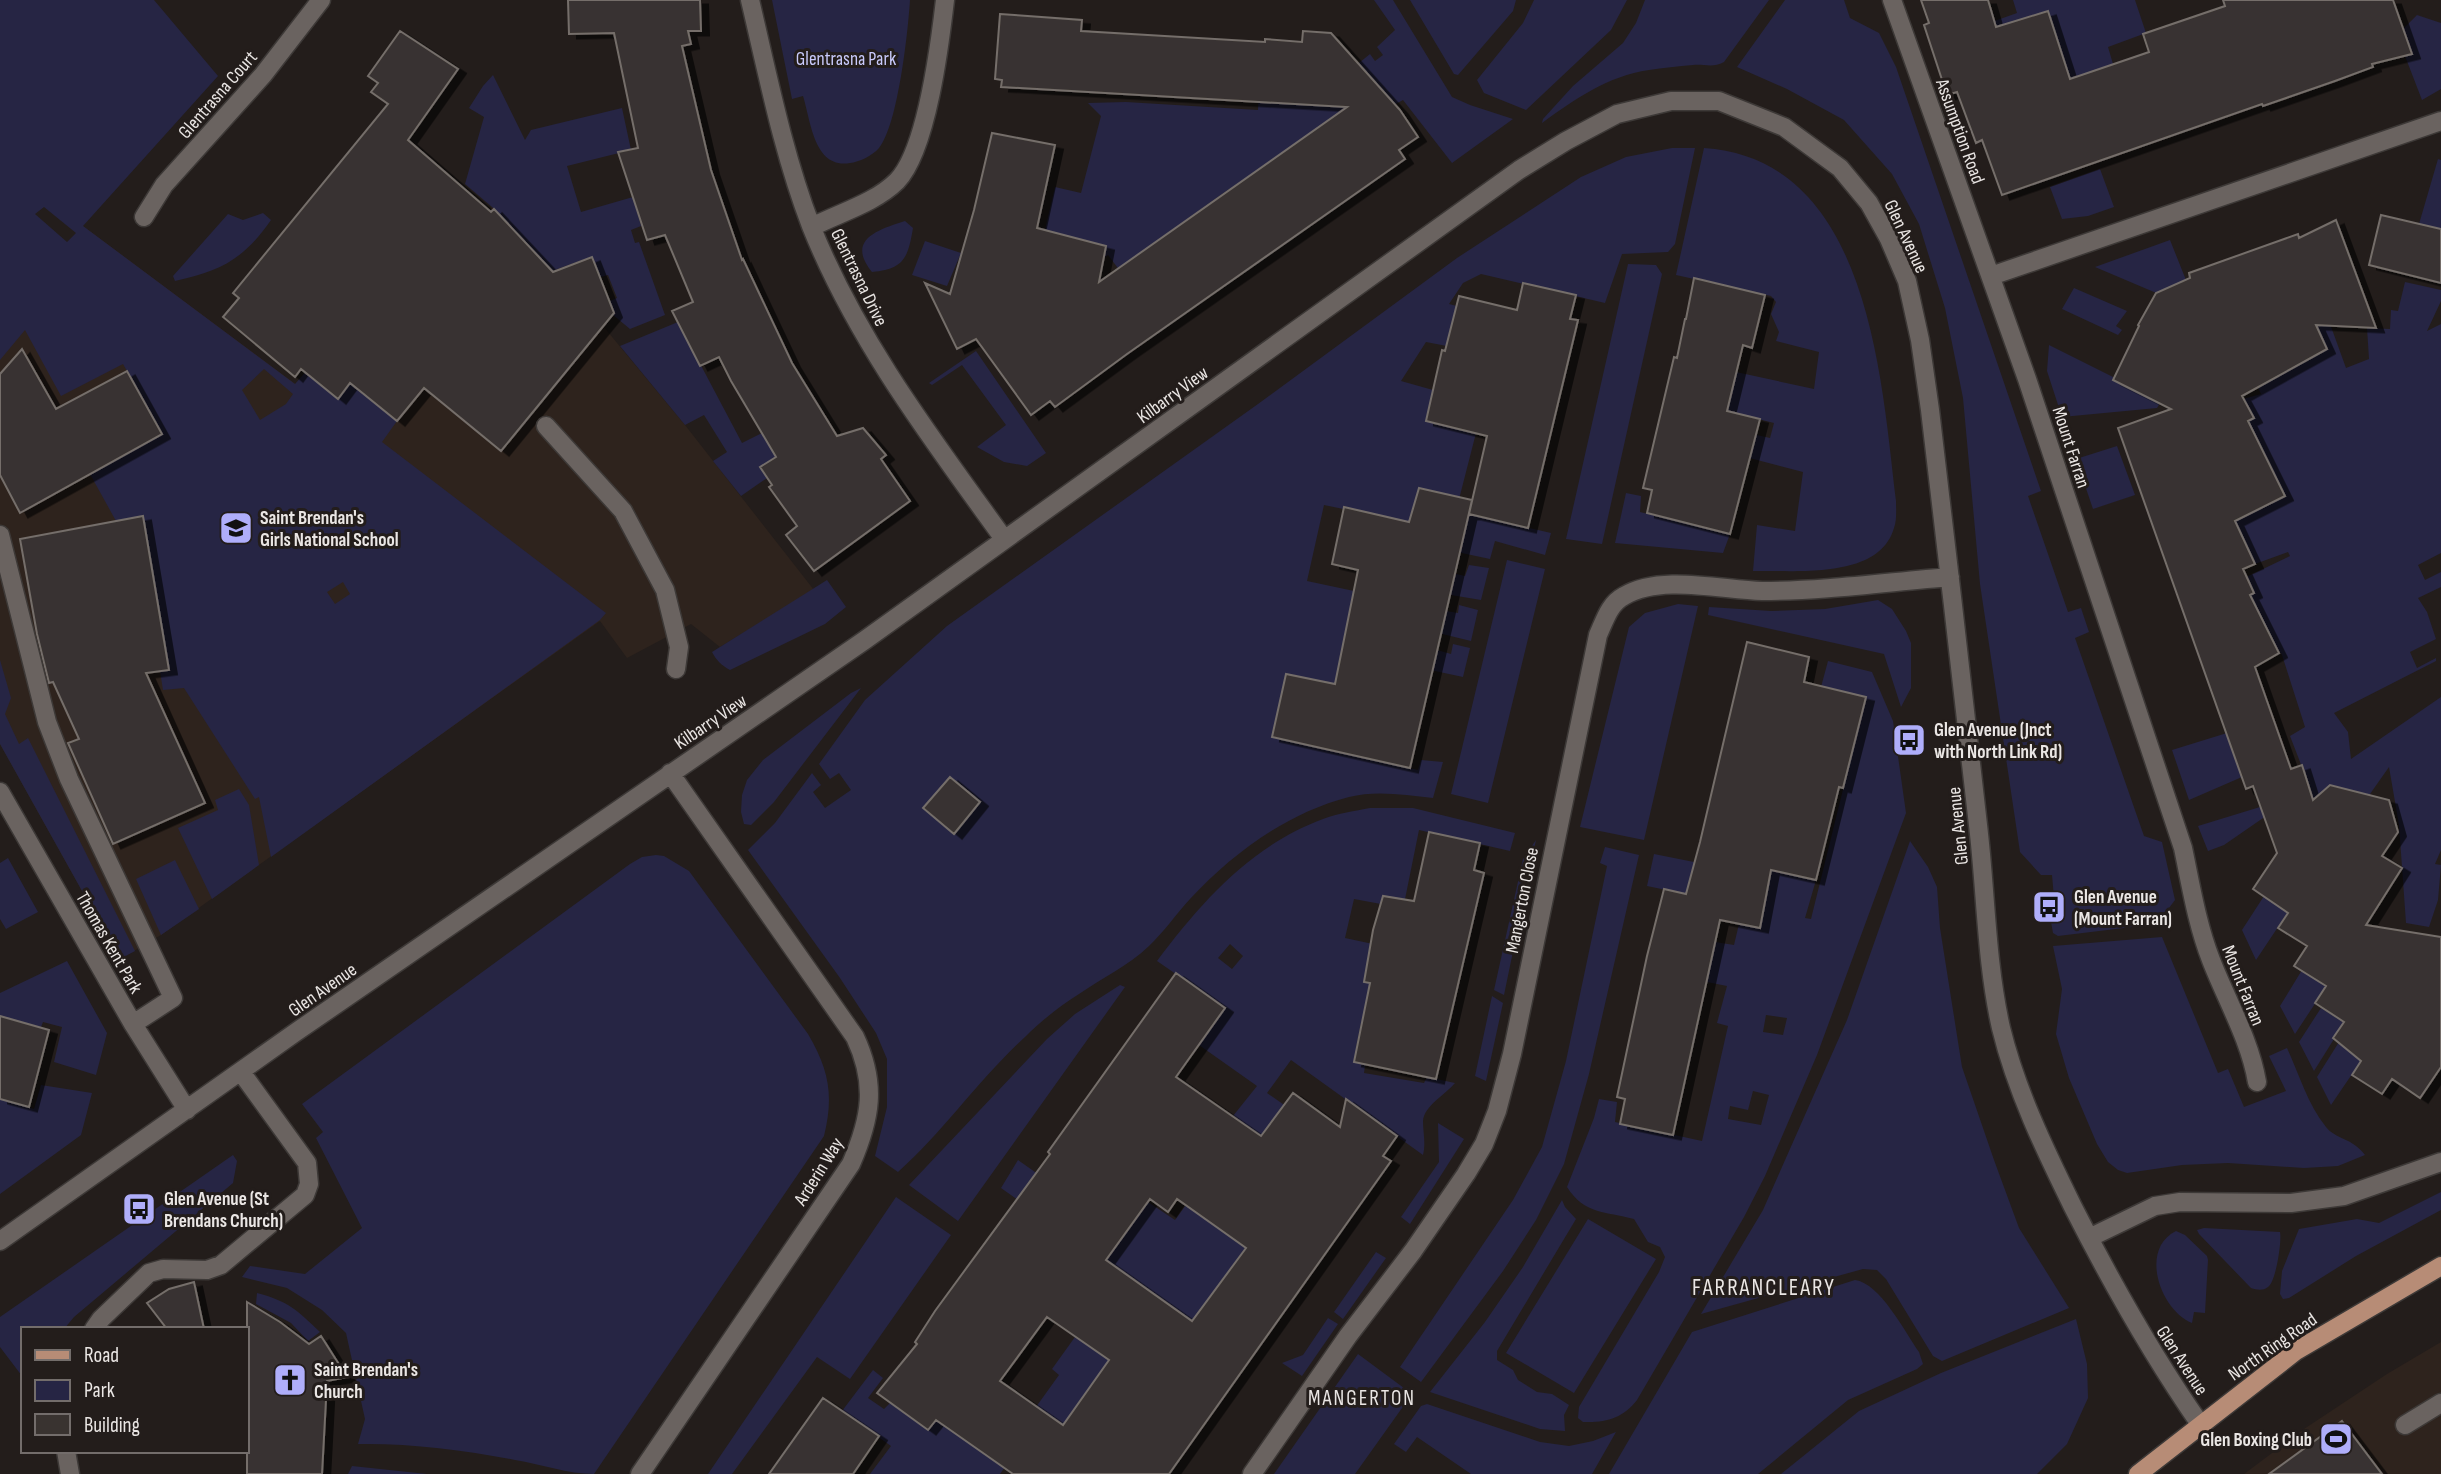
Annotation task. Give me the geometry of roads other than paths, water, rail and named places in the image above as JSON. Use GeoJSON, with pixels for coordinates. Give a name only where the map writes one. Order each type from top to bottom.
{"type":"FeatureCollection","features":[{"type":"Feature","properties":{"kind":"main road","name":"North Ring Road"},"geometry":{"type":"LineString","coordinates":[[2138,1474],[2296,1350],[2441,1266]]}},
{"type":"Feature","properties":{"kind":"street","name":"Glentrasna Court"},"geometry":{"type":"LineString","coordinates":[[144,217],[164,185],[262,75],[321,0]]}},
{"type":"Feature","properties":{"kind":"street","name":"Glentrasna Drive"},"geometry":{"type":"LineString","coordinates":[[750,0],[789,165],[834,277],[865,337],[896,388],[1004,539]]}},
{"type":"Feature","properties":{"kind":"street"},"geometry":{"type":"LineString","coordinates":[[812,227],[880,194],[898,179],[905,169],[920,135],[941,38],[945,0]]}},
{"type":"Feature","properties":{"kind":"street","name":"Assumption Road"},"geometry":{"type":"LineString","coordinates":[[1892,0],[1991,276]]}},
{"type":"Feature","properties":{"kind":"street","name":"Kilbarry View"},"geometry":{"type":"LineString","coordinates":[[670,773],[864,640],[1508,178],[1566,141],[1617,114],[1671,101],[1719,101]]}},
{"type":"Feature","properties":{"kind":"street","name":"Glen Avenue"},"geometry":{"type":"LineString","coordinates":[[1719,101],[1784,127],[1840,168],[1869,203],[1889,239],[1907,281],[1920,340],[1950,577],[1993,979],[2001,1028],[2017,1081],[2048,1156],[2089,1238],[2159,1365],[2200,1424]]}},
{"type":"Feature","properties":{"kind":"street"},"geometry":{"type":"LineString","coordinates":[[1991,276],[2441,121]]}},
{"type":"Feature","properties":{"kind":"street","name":"Mount Farran"},"geometry":{"type":"LineString","coordinates":[[1991,276],[2175,823],[2183,848],[2198,922],[2252,1059],[2257,1082]]}},
{"type":"Feature","properties":{"kind":"street"},"geometry":{"type":"LineString","coordinates":[[546,426],[623,511],[665,590],[679,648],[676,669]]}},
{"type":"Feature","properties":{"kind":"street"},"geometry":{"type":"LineString","coordinates":[[0,535],[47,722],[69,779],[173,998],[134,1024]]}},
{"type":"Feature","properties":{"kind":"street","name":"Mangerton Close"},"geometry":{"type":"LineString","coordinates":[[1252,1474],[1348,1336],[1413,1251],[1484,1144],[1497,1111],[1512,1054],[1598,635],[1611,606],[1625,595],[1642,589],[1671,585],[1762,591],[1950,577]]}},
{"type":"Feature","properties":{"kind":"street","name":"Glen Avenue"},"geometry":{"type":"LineString","coordinates":[[0,1241],[670,773]]}},
{"type":"Feature","properties":{"kind":"street","name":"Arderin Way"},"geometry":{"type":"LineString","coordinates":[[640,1474],[851,1164],[867,1122],[869,1102],[869,1080],[855,1037],[670,773]]}},
{"type":"Feature","properties":{"kind":"street","name":"Thomas Kent Park"},"geometry":{"type":"LineString","coordinates":[[0,792],[187,1110]]}},
{"type":"Feature","properties":{"kind":"street"},"geometry":{"type":"LineString","coordinates":[[95,1327],[149,1273],[163,1269],[207,1270],[221,1265],[305,1195],[309,1184],[307,1163],[241,1072]]}},
{"type":"Feature","properties":{"kind":"street"},"geometry":{"type":"LineString","coordinates":[[2089,1238],[2155,1206],[2180,1202],[2303,1202],[2344,1196],[2441,1161]]}},
{"type":"Feature","properties":{"kind":"street"},"geometry":{"type":"LineString","coordinates":[[2405,1425],[2441,1403]]}},
{"type":"Feature","properties":{"kind":"street"},"geometry":{"type":"LineString","coordinates":[[66,1453],[70,1474]]}},
{"type":"Feature","properties":{"kind":"place","name":"Saint Brendan's Girls National School"},"geometry":{"type":"Point","coordinates":[236,528]}},
{"type":"Feature","properties":{"kind":"place","name":"Glen Avenue (Jnct with North Link Rd)"},"geometry":{"type":"Point","coordinates":[1909,740]}},
{"type":"Feature","properties":{"kind":"place","name":"Glen Avenue (Mount Farran)"},"geometry":{"type":"Point","coordinates":[2049,907]}},
{"type":"Feature","properties":{"kind":"place","name":"Glen Avenue (St Brendans Church)"},"geometry":{"type":"Point","coordinates":[139,1209]}},
{"type":"Feature","properties":{"kind":"place","name":"Saint Brendan's Church"},"geometry":{"type":"Point","coordinates":[290,1380]}},
{"type":"Feature","properties":{"kind":"place","name":"Glen Boxing Club"},"geometry":{"type":"Point","coordinates":[2336,1439]}},
{"type":"Feature","properties":{"kind":"district","name":"FARRANCLEARY"},"geometry":{"type":"Point","coordinates":[1764,1287]}},
{"type":"Feature","properties":{"kind":"district","name":"MANGERTON"},"geometry":{"type":"Point","coordinates":[1362,1398]}},
{"type":"Feature","properties":{"kind":"park label","name":"Glentrasna Park"},"geometry":{"type":"Point","coordinates":[846,58]}}]}
